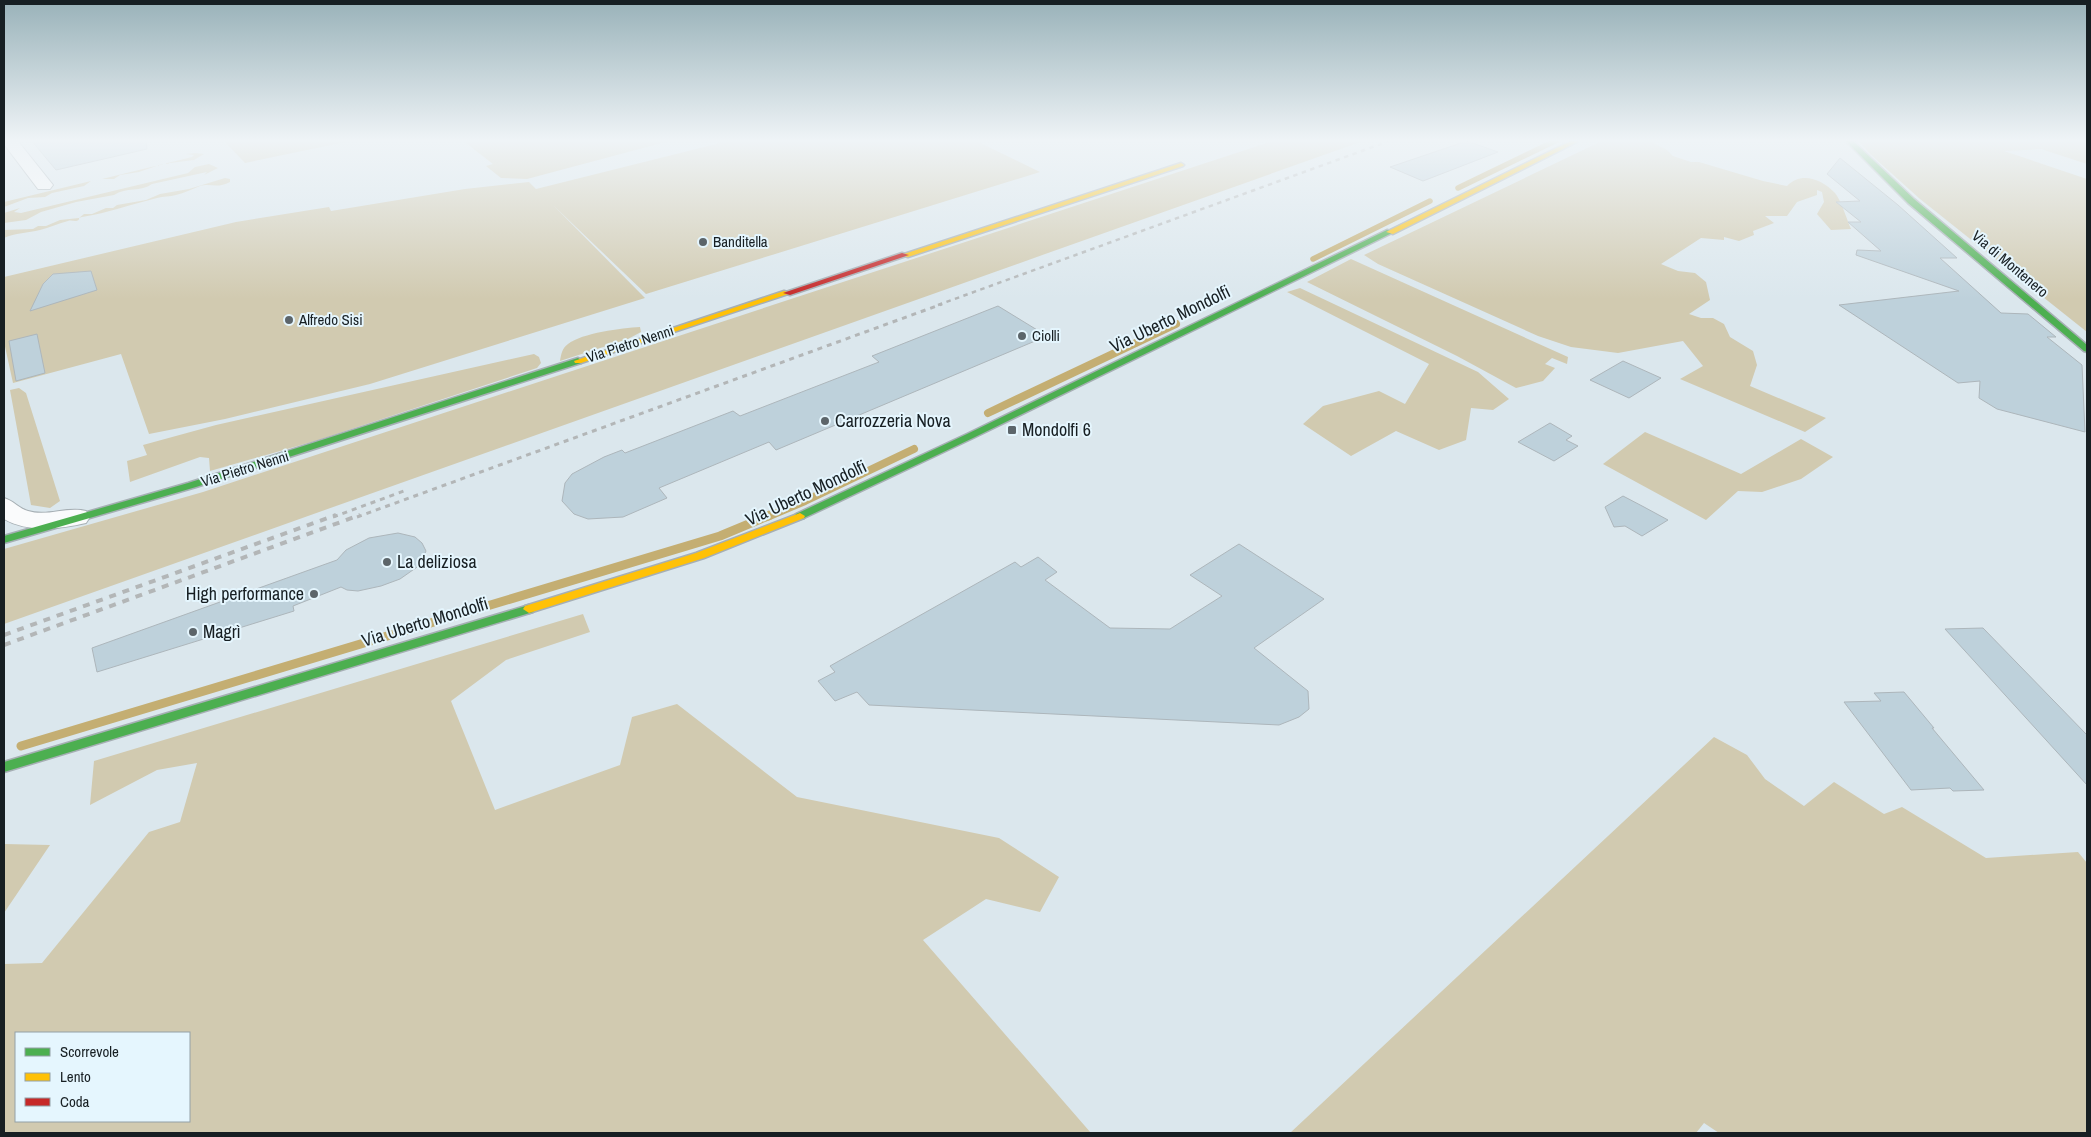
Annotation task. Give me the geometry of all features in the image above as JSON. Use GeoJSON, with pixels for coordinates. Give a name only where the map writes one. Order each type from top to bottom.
{"type":"FeatureCollection","features":[{"type":"Feature","properties":{"kind":"street","name":"Via Pietro Nenni"},"geometry":{"type":"LineString","coordinates":[[7,538],[192,485],[342,438],[1095,193]]}},
{"type":"Feature","properties":{"kind":"street","name":"Via Uberto Mondolfi"},"geometry":{"type":"LineString","coordinates":[[4,767],[699,557],[761,534],[970,436],[1469,193]]}},
{"type":"Feature","properties":{"kind":"street","name":"Via di Montenero"},"geometry":{"type":"LineString","coordinates":[[1903,193],[2087,349]]}},
{"type":"Feature","properties":{"kind":"street","name":"Via Pietro Nenni"},"geometry":{"type":"LineString","coordinates":[[4,506],[12,516],[22,519],[77,517]]}},
{"type":"Feature","properties":{"kind":"shaded area"},"geometry":{"type":"Polygon","coordinates":[[[41,193],[52,193],[45,197],[28,198],[4,207],[4,202],[41,193]]]}},
{"type":"Feature","properties":{"kind":"shaded area"},"geometry":{"type":"Polygon","coordinates":[[[104,193],[119,193],[41,212],[26,220],[4,223],[4,213],[20,208],[14,212],[21,213],[104,193]]]}},
{"type":"Feature","properties":{"kind":"shaded area"},"geometry":{"type":"Polygon","coordinates":[[[182,193],[80,217],[84,214],[92,214],[117,205],[146,200],[160,194],[182,193]]]}},
{"type":"Feature","properties":{"kind":"shaded area","name":"Alfredo Sisi"},"geometry":{"type":"Polygon","coordinates":[[[440,193],[972,193],[646,294],[553,205],[645,298],[370,384],[225,419],[149,434],[121,354],[13,383],[4,342],[4,277],[236,222],[329,207],[331,211],[440,193]]]}},
{"type":"Feature","properties":{"kind":"shaded area"},"geometry":{"type":"Polygon","coordinates":[[[1114,193],[1217,193],[4,624],[4,549],[203,492],[1114,193]]]}},
{"type":"Feature","properties":{"kind":"shaded area"},"geometry":{"type":"Polygon","coordinates":[[[1493,193],[1817,193],[1817,195],[1797,202],[1787,216],[1765,216],[1774,223],[1753,231],[1754,235],[1739,241],[1724,237],[1724,240],[1701,238],[1661,264],[1678,271],[1695,273],[1706,282],[1710,300],[1689,314],[1701,318],[1713,318],[1724,324],[1730,337],[1753,351],[1757,365],[1750,386],[1826,418],[1805,432],[1680,379],[1703,366],[1683,341],[1618,353],[1571,347],[1538,336],[1378,264],[1364,255],[1493,193]]]}},
{"type":"Feature","properties":{"kind":"shaded area"},"geometry":{"type":"Polygon","coordinates":[[[1822,193],[1835,193],[1842,205],[1851,229],[1831,230],[1817,214],[1824,202],[1822,193]]]}},
{"type":"Feature","properties":{"kind":"shaded area"},"geometry":{"type":"Polygon","coordinates":[[[1913,193],[2087,193],[2087,332],[1913,193]]]}},
{"type":"Feature","properties":{"kind":"shaded area"},"geometry":{"type":"Polygon","coordinates":[[[79,218],[76,221],[69,221],[4,238],[4,230],[33,229],[60,220],[79,218]]]}},
{"type":"Feature","properties":{"kind":"shaded area"},"geometry":{"type":"Polygon","coordinates":[[[1351,259],[1568,357],[1567,364],[1552,358],[1545,364],[1555,368],[1543,381],[1516,388],[1457,356],[1307,282],[1351,259]]]}},
{"type":"Feature","properties":{"kind":"shaded area"},"geometry":{"type":"Polygon","coordinates":[[[1300,288],[1478,372],[1509,399],[1493,410],[1471,408],[1466,440],[1439,450],[1396,431],[1351,456],[1303,424],[1323,406],[1379,391],[1405,404],[1429,364],[1287,292],[1300,288]]]}},
{"type":"Feature","properties":{"kind":"shaded area"},"geometry":{"type":"Polygon","coordinates":[[[640,327],[641,332],[628,339],[560,361],[564,348],[574,340],[603,332],[640,327]]]}},
{"type":"Feature","properties":{"kind":"shaded area"},"geometry":{"type":"Polygon","coordinates":[[[534,354],[539,357],[541,363],[537,368],[315,441],[210,471],[209,458],[200,457],[130,482],[127,461],[147,455],[143,445],[216,425],[534,354]]]}},
{"type":"Feature","properties":{"kind":"shaded area"},"geometry":{"type":"Polygon","coordinates":[[[19,388],[26,393],[60,501],[50,508],[31,505],[10,390],[19,388]]]}},
{"type":"Feature","properties":{"kind":"shaded area"},"geometry":{"type":"Polygon","coordinates":[[[1645,432],[1741,474],[1801,439],[1833,457],[1801,479],[1762,492],[1738,491],[1706,520],[1603,464],[1645,432]]]}},
{"type":"Feature","properties":{"kind":"shaded area"},"geometry":{"type":"Polygon","coordinates":[[[583,614],[590,632],[506,660],[451,701],[495,810],[620,765],[632,717],[677,704],[797,797],[999,838],[1059,877],[1040,912],[986,899],[923,940],[1091,1133],[4,1133],[4,964],[42,963],[149,832],[180,822],[197,763],[157,770],[90,805],[94,761],[583,614]]]}},
{"type":"Feature","properties":{"kind":"shaded area"},"geometry":{"type":"Polygon","coordinates":[[[1714,737],[1747,755],[1765,779],[1804,806],[1834,782],[1884,814],[1902,807],[1986,858],[2078,852],[2087,863],[2087,1133],[1719,1133],[1704,1123],[1696,1133],[1290,1133],[1714,737]]]}},
{"type":"Feature","properties":{"kind":"shaded area"},"geometry":{"type":"Polygon","coordinates":[[[4,844],[50,845],[4,913],[4,844]]]}},
{"type":"Feature","properties":{"kind":"building"},"geometry":{"type":"Polygon","coordinates":[[[1850,193],[1883,193],[1957,258],[1940,258],[2001,313],[2028,314],[2056,337],[2047,337],[2082,365],[2085,432],[1997,409],[1979,398],[1980,381],[1958,383],[1839,305],[1959,291],[1856,255],[1857,250],[1881,251],[1848,222],[1861,222],[1836,202],[1860,201],[1850,193]]]}},
{"type":"Feature","properties":{"kind":"building"},"geometry":{"type":"Polygon","coordinates":[[[91,271],[97,290],[30,311],[43,284],[53,274],[91,271]]]}},
{"type":"Feature","properties":{"kind":"building"},"geometry":{"type":"Polygon","coordinates":[[[998,306],[1047,336],[776,450],[769,442],[659,488],[667,498],[623,517],[588,519],[574,514],[562,501],[565,483],[572,474],[604,457],[622,450],[625,453],[733,411],[740,416],[879,362],[872,356],[998,306]]]}},
{"type":"Feature","properties":{"kind":"building"},"geometry":{"type":"Polygon","coordinates":[[[37,334],[45,373],[16,381],[9,341],[37,334]]]}},
{"type":"Feature","properties":{"kind":"building"},"geometry":{"type":"Polygon","coordinates":[[[1623,361],[1661,378],[1629,398],[1590,380],[1623,361]]]}},
{"type":"Feature","properties":{"kind":"building"},"geometry":{"type":"Polygon","coordinates":[[[1550,423],[1572,436],[1566,440],[1578,446],[1554,461],[1518,442],[1550,423]]]}},
{"type":"Feature","properties":{"kind":"building"},"geometry":{"type":"Polygon","coordinates":[[[1623,496],[1668,520],[1642,536],[1625,526],[1614,527],[1605,507],[1623,496]]]}},
{"type":"Feature","properties":{"kind":"building"},"geometry":{"type":"Polygon","coordinates":[[[398,533],[415,537],[422,543],[426,551],[420,565],[400,579],[381,586],[358,591],[347,590],[341,587],[293,606],[294,611],[97,672],[92,648],[337,560],[346,550],[369,538],[398,533]]]}},
{"type":"Feature","properties":{"kind":"building"},"geometry":{"type":"Polygon","coordinates":[[[1239,544],[1324,599],[1254,648],[1308,691],[1309,709],[1299,717],[1279,725],[869,705],[857,692],[835,701],[818,681],[835,672],[830,666],[1015,562],[1021,567],[1038,557],[1057,572],[1045,580],[1110,628],[1170,629],[1222,596],[1190,575],[1239,544]]]}},
{"type":"Feature","properties":{"kind":"building"},"geometry":{"type":"Polygon","coordinates":[[[1983,628],[2087,735],[2087,785],[1945,629],[1983,628]]]}},
{"type":"Feature","properties":{"kind":"building"},"geometry":{"type":"Polygon","coordinates":[[[1904,692],[1984,790],[1953,791],[1950,788],[1911,790],[1844,702],[1881,701],[1874,693],[1904,692]]]}},
{"type":"Feature","properties":{"kind":"waterway"},"geometry":{"type":"LineString","coordinates":[[1313,259],[1430,201]]}},
{"type":"Feature","properties":{"kind":"waterway"},"geometry":{"type":"LineString","coordinates":[[988,413],[1176,324]]}},
{"type":"Feature","properties":{"kind":"waterway"},"geometry":{"type":"LineString","coordinates":[[767,517],[914,449]]}},
{"type":"Feature","properties":{"kind":"waterway"},"geometry":{"type":"LineString","coordinates":[[21,746],[720,536],[770,515]]}},
{"type":"Feature","properties":{"kind":"railway"},"geometry":{"type":"LineString","coordinates":[[938,305],[1246,193]]}},
{"type":"Feature","properties":{"kind":"railway"},"geometry":{"type":"LineString","coordinates":[[357,517],[942,304]]}},
{"type":"Feature","properties":{"kind":"railway"},"geometry":{"type":"LineString","coordinates":[[333,517],[404,491]]}},
{"type":"Feature","properties":{"kind":"railway"},"geometry":{"type":"LineString","coordinates":[[4,635],[336,515]]}},
{"type":"Feature","properties":{"kind":"railway"},"geometry":{"type":"LineString","coordinates":[[4,645],[360,515]]}},
{"type":"Feature","properties":{"kind":"traffic: fast"},"geometry":{"type":"LineString","coordinates":[[1903,193],[2087,349]]}},
{"type":"Feature","properties":{"kind":"traffic: fast"},"geometry":{"type":"LineString","coordinates":[[800,516],[970,436],[1390,232]]}},
{"type":"Feature","properties":{"kind":"traffic: fast"},"geometry":{"type":"LineString","coordinates":[[4,540],[192,485],[578,361]]}},
{"type":"Feature","properties":{"kind":"traffic: fast"},"geometry":{"type":"LineString","coordinates":[[4,767],[529,609]]}},
{"type":"Feature","properties":{"kind":"traffic: slow"},"geometry":{"type":"LineString","coordinates":[[905,255],[1095,193]]}},
{"type":"Feature","properties":{"kind":"traffic: slow"},"geometry":{"type":"LineString","coordinates":[[1390,232],[1470,193]]}},
{"type":"Feature","properties":{"kind":"traffic: slow"},"geometry":{"type":"LineString","coordinates":[[578,361],[787,293]]}},
{"type":"Feature","properties":{"kind":"traffic: slow"},"geometry":{"type":"LineString","coordinates":[[529,609],[700,556],[800,516]]}},
{"type":"Feature","properties":{"kind":"traffic: jam"},"geometry":{"type":"LineString","coordinates":[[787,293],[905,255]]}},
{"type":"Feature","properties":{"kind":"place","name":"Banditella"},"geometry":{"type":"Point","coordinates":[703,242]}},
{"type":"Feature","properties":{"kind":"place","name":"Alfredo Sisi"},"geometry":{"type":"Point","coordinates":[289,320]}},
{"type":"Feature","properties":{"kind":"place","name":"Ciolli"},"geometry":{"type":"Point","coordinates":[1022,336]}},
{"type":"Feature","properties":{"kind":"place","name":"Carrozzeria Nova"},"geometry":{"type":"Point","coordinates":[825,421]}},
{"type":"Feature","properties":{"kind":"place","name":"Mondolfi 6"},"geometry":{"type":"Point","coordinates":[1012,430]}},
{"type":"Feature","properties":{"kind":"place","name":"La deliziosa"},"geometry":{"type":"Point","coordinates":[387,562]}},
{"type":"Feature","properties":{"kind":"place","name":"High performance"},"geometry":{"type":"Point","coordinates":[314,594]}},
{"type":"Feature","properties":{"kind":"place","name":"Magrì"},"geometry":{"type":"Point","coordinates":[193,632]}}]}
